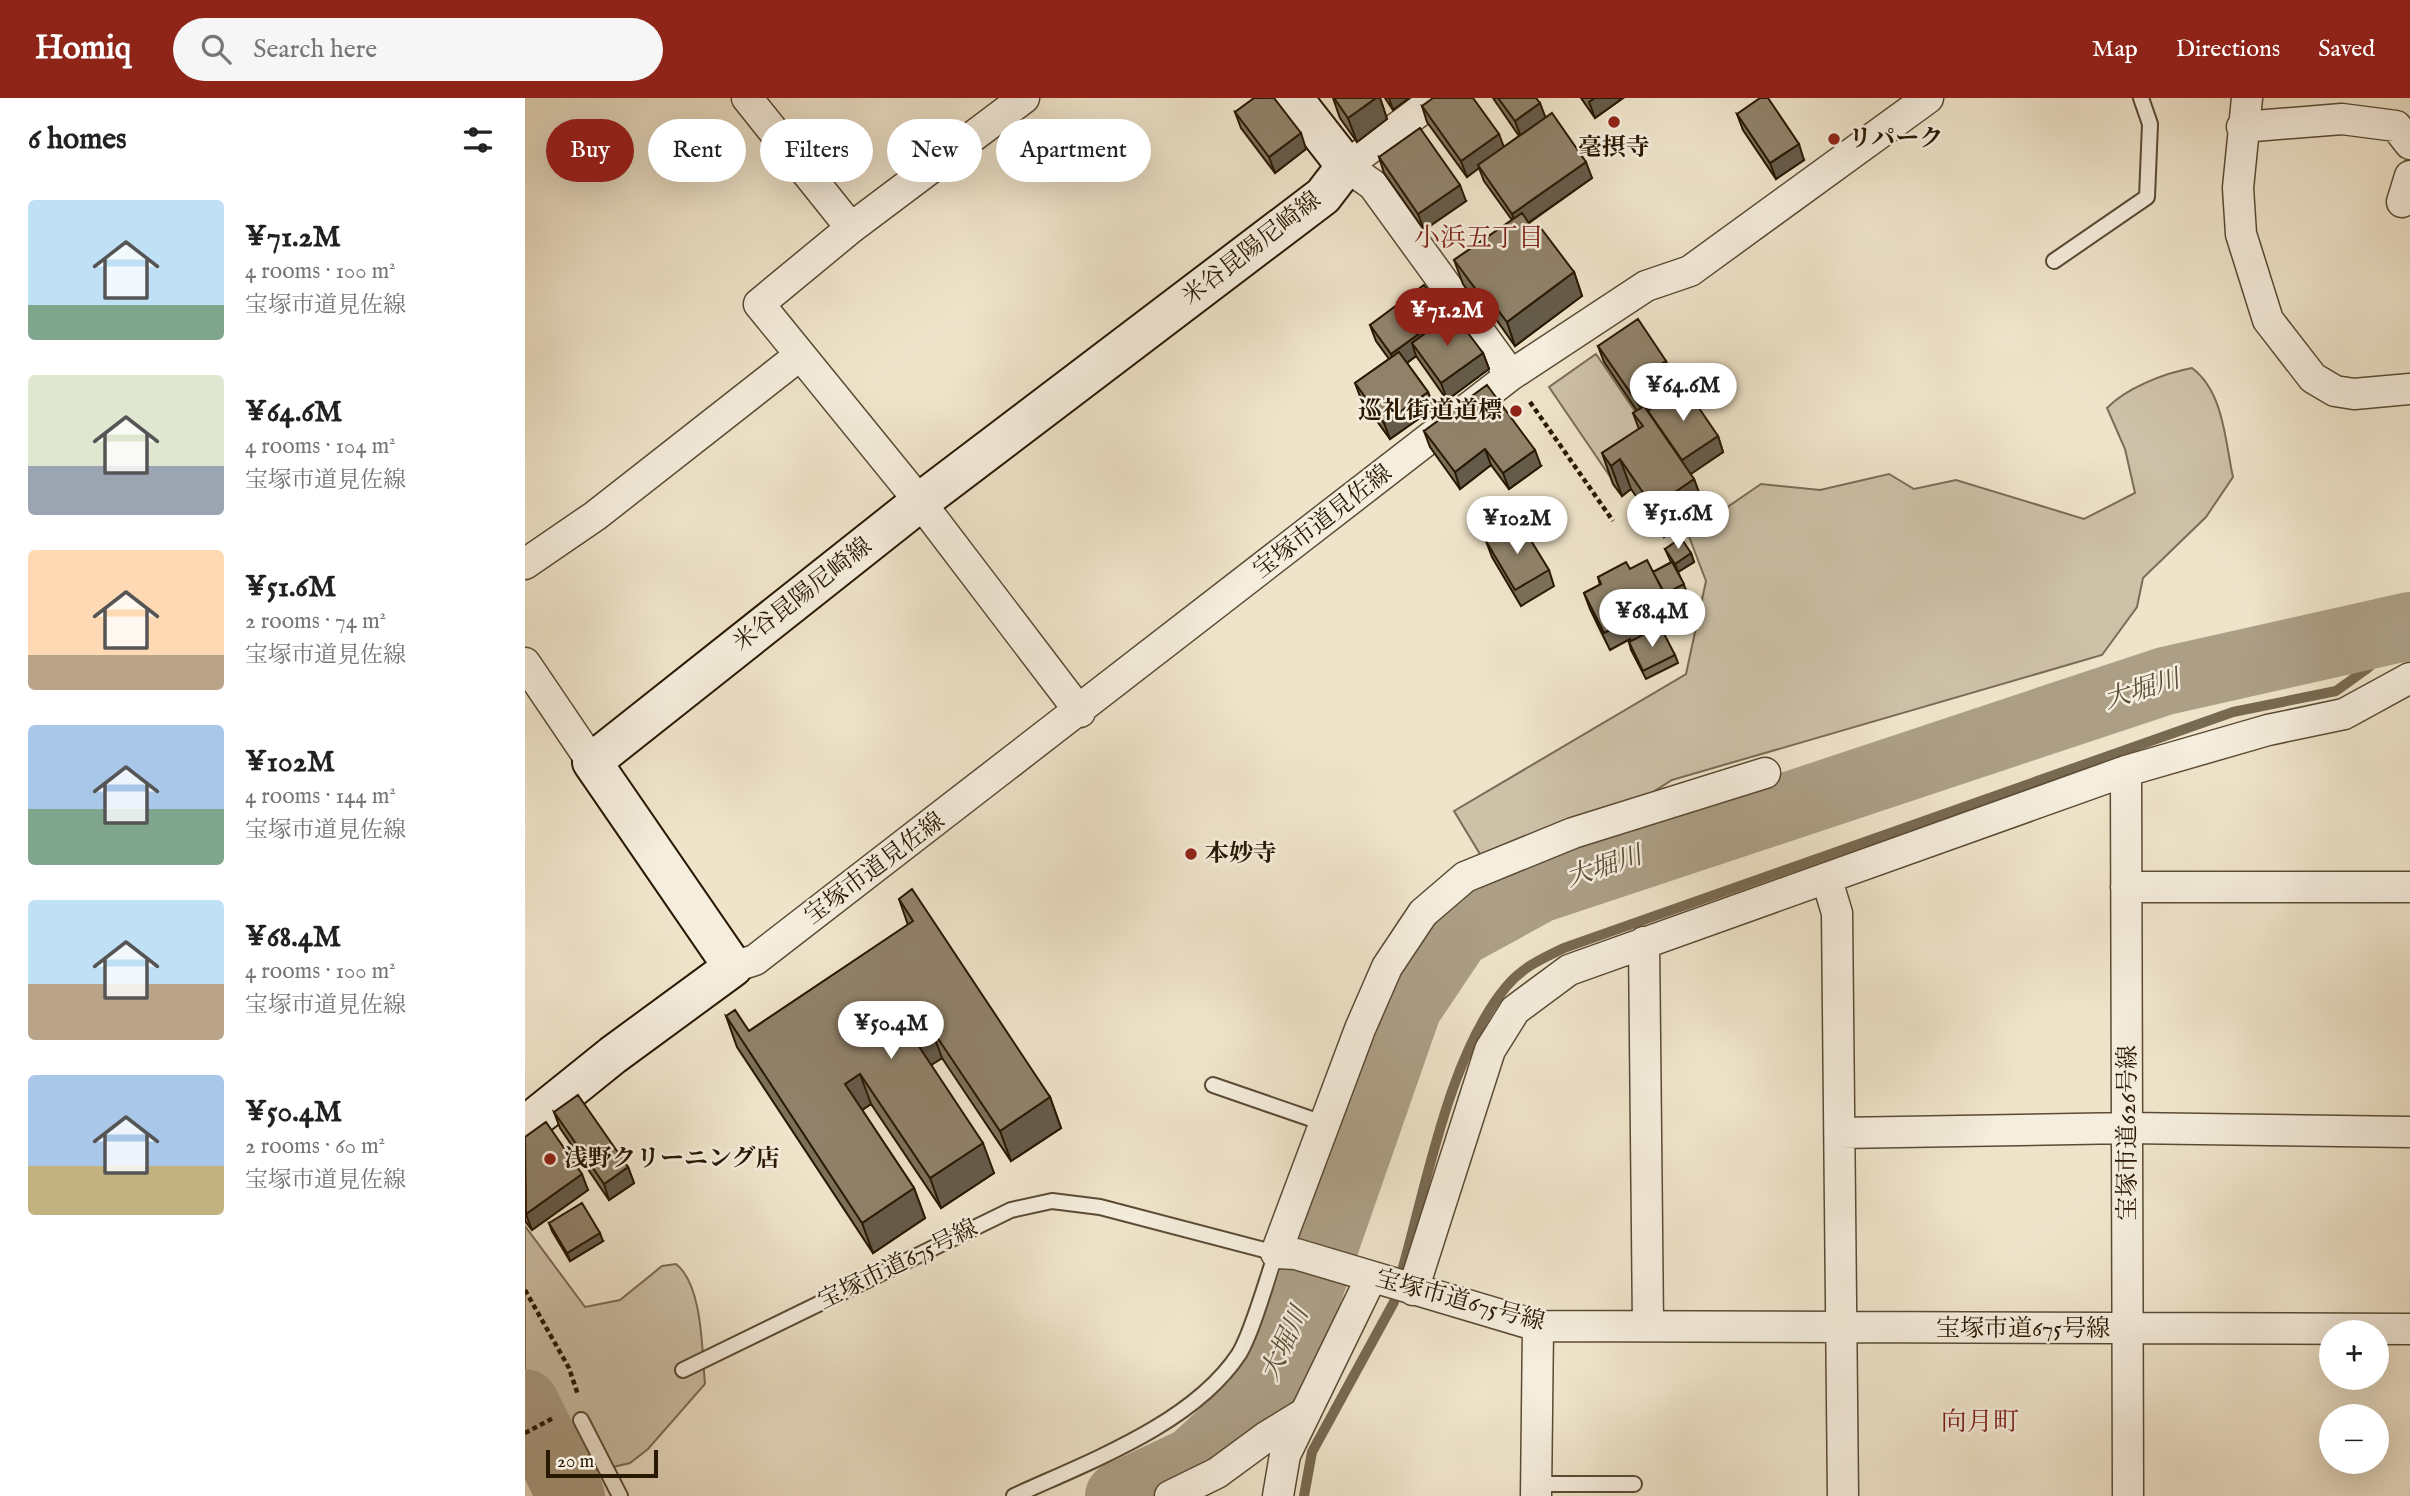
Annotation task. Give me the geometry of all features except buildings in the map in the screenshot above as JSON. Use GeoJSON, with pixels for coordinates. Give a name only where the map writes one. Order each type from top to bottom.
{"type":"FeatureCollection","features":[{"type":"Feature","properties":{"kind":"main road"},"geometry":{"type":"LineString","coordinates":[[1293,98],[1346,166]]}},
{"type":"Feature","properties":{"kind":"main road","name":"米谷昆陽尼崎線"},"geometry":{"type":"LineString","coordinates":[[592,762],[920,502],[1323,196],[1346,166]]}},
{"type":"Feature","properties":{"kind":"main road"},"geometry":{"type":"LineString","coordinates":[[525,1126],[613,1055],[733,967],[592,762]]}},
{"type":"Feature","properties":{"kind":"street"},"geometry":{"type":"LineString","coordinates":[[747,98],[851,228]]}},
{"type":"Feature","properties":{"kind":"street"},"geometry":{"type":"LineString","coordinates":[[1024,98],[851,228],[759,304],[920,502],[1080,712]]}},
{"type":"Feature","properties":{"kind":"street"},"geometry":{"type":"LineString","coordinates":[[1437,98],[1346,166],[1373,185],[1511,375]]}},
{"type":"Feature","properties":{"kind":"street","name":"宝塚市道見佐線"},"geometry":{"type":"LineString","coordinates":[[733,967],[755,960],[1080,712],[1511,375],[1646,286],[1691,271],[1928,98]]}},
{"type":"Feature","properties":{"kind":"street"},"geometry":{"type":"LineString","coordinates":[[2410,144],[2396,126],[2245,112],[2238,188],[2241,234],[2268,320],[2313,378],[2336,391],[2354,394],[2410,389]]}},
{"type":"Feature","properties":{"kind":"street"},"geometry":{"type":"LineString","coordinates":[[525,564],[595,516],[799,356]]}},
{"type":"Feature","properties":{"kind":"street"},"geometry":{"type":"LineString","coordinates":[[525,663],[592,762]]}},
{"type":"Feature","properties":{"kind":"street"},"geometry":{"type":"LineString","coordinates":[[1413,1290],[1490,1050],[1515,1010],[1570,970],[2126,771],[2267,730],[2344,714],[2410,678]]}},
{"type":"Feature","properties":{"kind":"street","name":"宝塚市道626号線"},"geometry":{"type":"LineString","coordinates":[[2126,771],[2128,1496]]}},
{"type":"Feature","properties":{"kind":"street"},"geometry":{"type":"LineString","coordinates":[[1286,1254],[1326,1124],[1360,1029],[1387,967],[1423,913],[1465,877],[1573,833],[1765,773]]}},
{"type":"Feature","properties":{"kind":"street"},"geometry":{"type":"LineString","coordinates":[[1827,880],[1837,913],[1843,1496]]}},
{"type":"Feature","properties":{"kind":"street"},"geometry":{"type":"LineString","coordinates":[[2126,887],[2410,887]]}},
{"type":"Feature","properties":{"kind":"street"},"geometry":{"type":"LineString","coordinates":[[1644,942],[1648,1326]]}},
{"type":"Feature","properties":{"kind":"street"},"geometry":{"type":"LineString","coordinates":[[1840,1133],[2128,1128],[2410,1132]]}},
{"type":"Feature","properties":{"kind":"street","name":"宝塚市道675号線"},"geometry":{"type":"LineString","coordinates":[[1286,1254],[1538,1326],[2410,1329]]}},
{"type":"Feature","properties":{"kind":"street"},"geometry":{"type":"LineString","coordinates":[[1278,1496],[1285,1455],[1361,1275]]}},
{"type":"Feature","properties":{"kind":"street"},"geometry":{"type":"LineString","coordinates":[[1536,1490],[1538,1326]]}},
{"type":"Feature","properties":{"kind":"street"},"geometry":{"type":"LineString","coordinates":[[1170,1496],[1217,1473],[1266,1437],[1305,1413]]}},
{"type":"Feature","properties":{"kind":"lane"},"geometry":{"type":"LineString","coordinates":[[2054,261],[2147,197],[2150,124],[2141,98]]}},
{"type":"Feature","properties":{"kind":"lane"},"geometry":{"type":"LineString","coordinates":[[1213,1085],[1326,1124]]}},
{"type":"Feature","properties":{"kind":"lane","name":"宝塚市道675号線"},"geometry":{"type":"LineString","coordinates":[[683,1370],[1011,1209],[1052,1201],[1100,1207],[1286,1254]]}},
{"type":"Feature","properties":{"kind":"lane"},"geometry":{"type":"LineString","coordinates":[[1014,1496],[1123,1446],[1190,1406],[1239,1353],[1286,1254]]}},
{"type":"Feature","properties":{"kind":"lane"},"geometry":{"type":"LineString","coordinates":[[581,1420],[621,1496]]}},
{"type":"Feature","properties":{"kind":"lane"},"geometry":{"type":"LineString","coordinates":[[1536,1490],[1634,1484]]}},
{"type":"Feature","properties":{"kind":"path"},"geometry":{"type":"LineString","coordinates":[[1511,375],[1613,521]]}},
{"type":"Feature","properties":{"kind":"path"},"geometry":{"type":"LineString","coordinates":[[525,1290],[569,1368],[580,1402],[581,1420]]}},
{"type":"Feature","properties":{"kind":"path"},"geometry":{"type":"LineString","coordinates":[[525,1433],[566,1410]]}},
{"type":"Feature","properties":{"kind":"shaded area"},"geometry":{"type":"Polygon","coordinates":[[[1596,354],[1645,426],[1613,481],[1549,387],[1596,354]]]}},
{"type":"Feature","properties":{"kind":"shaded area"},"geometry":{"type":"Polygon","coordinates":[[[2192,368],[2203,378],[2217,404],[2233,477],[2206,517],[2143,578],[2137,607],[2102,655],[1672,780],[1501,889],[1454,811],[1686,674],[1706,581],[1688,534],[1761,484],[1820,490],[1889,474],[1914,489],[1956,480],[2084,519],[2135,493],[2125,449],[2107,408],[2124,394],[2147,382],[2192,368]]]}},
{"type":"Feature","properties":{"kind":"shaded area"},"geometry":{"type":"Polygon","coordinates":[[[525,1226],[585,1307],[620,1300],[662,1266],[676,1264],[691,1287],[702,1338],[705,1384],[648,1449],[630,1463],[591,1472],[574,1443],[561,1437],[525,1462],[525,1226]]]}},
{"type":"Feature","properties":{"kind":"waterway","name":"大堀川"},"geometry":{"type":"LineString","coordinates":[[1119,1496],[1193,1461],[1258,1401],[1296,1328],[1408,1007],[1457,934],[1539,889],[2165,681],[2410,626]]}},
{"type":"Feature","properties":{"kind":"waterway"},"geometry":{"type":"LineString","coordinates":[[1403,1267],[1431,1159],[1455,1083],[1470,1047],[1486,1015],[1506,987],[1518,974],[1533,964],[1564,948],[2233,712],[2336,691],[2368,668],[2410,627]]}},
{"type":"Feature","properties":{"kind":"waterway"},"geometry":{"type":"LineString","coordinates":[[1304,1496],[1312,1452],[1394,1302]]}},
{"type":"Feature","properties":{"kind":"waterway","name":"大堀川"},"geometry":{"type":"LineString","coordinates":[[525,1403],[571,1496]]}},
{"type":"Feature","properties":{"kind":"place","name":"毫摂寺"},"geometry":{"type":"Point","coordinates":[1614,122]}},
{"type":"Feature","properties":{"kind":"place","name":"リパーク"},"geometry":{"type":"Point","coordinates":[1834,139]}},
{"type":"Feature","properties":{"kind":"place","name":"巡礼街道道標"},"geometry":{"type":"Point","coordinates":[1516,411]}},
{"type":"Feature","properties":{"kind":"place","name":"本妙寺"},"geometry":{"type":"Point","coordinates":[1191,854]}},
{"type":"Feature","properties":{"kind":"place","name":"浅野クリーニング店"},"geometry":{"type":"Point","coordinates":[550,1159]}},
{"type":"Feature","properties":{"kind":"district","name":"小浜五丁目"},"geometry":{"type":"Point","coordinates":[1479,238]}},
{"type":"Feature","properties":{"kind":"district","name":"向月町"},"geometry":{"type":"Point","coordinates":[1980,1422]}}]}
